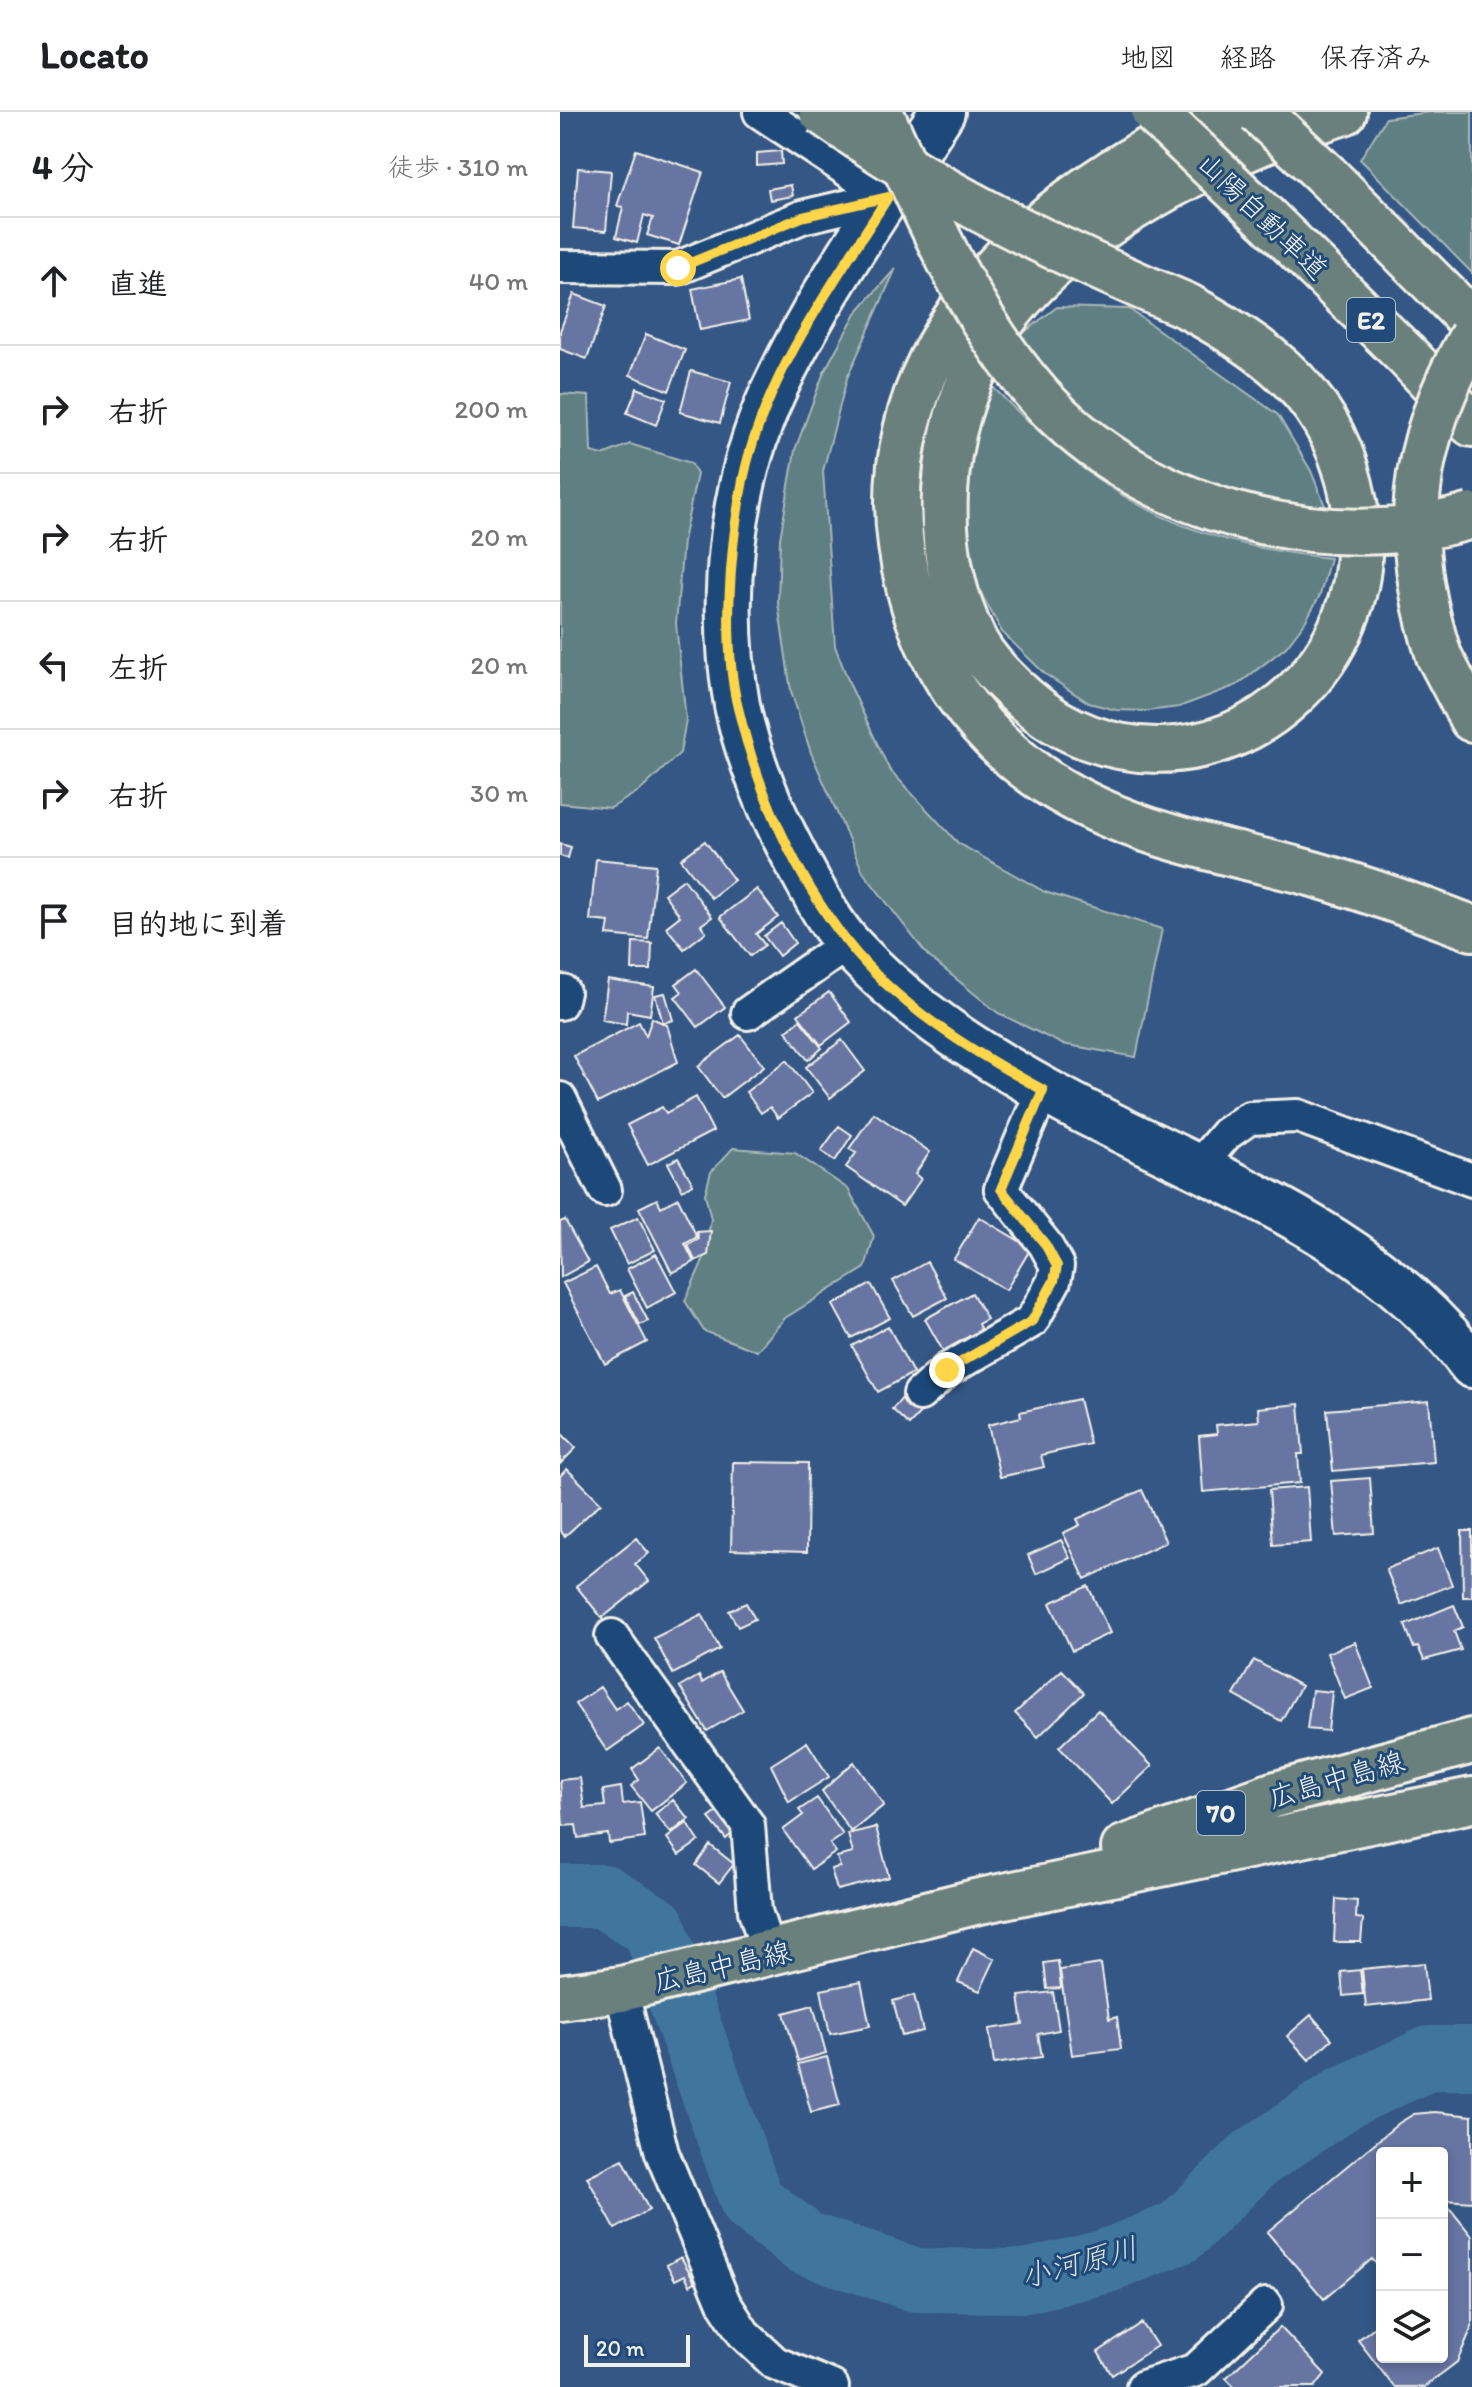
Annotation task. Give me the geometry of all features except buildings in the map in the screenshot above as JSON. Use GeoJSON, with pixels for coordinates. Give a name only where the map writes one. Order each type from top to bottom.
{"type":"FeatureCollection","features":[{"type":"Feature","properties":{"kind":"main road"},"geometry":{"type":"LineString","coordinates":[[822,112],[954,197],[1034,238],[1187,306],[1234,332],[1267,357],[1315,404],[1339,444],[1354,490],[1360,547],[1356,588],[1339,634],[1309,680],[1271,716],[1226,739],[1180,751],[1130,751],[1084,737],[1044,716],[1007,683],[975,642],[957,595],[946,542],[945,488],[952,436],[969,382],[988,342],[1018,302],[1101,229],[1196,173],[1344,112]]}},
{"type":"Feature","properties":{"kind":"main road"},"geometry":{"type":"LineString","coordinates":[[880,112],[949,259],[1008,355],[1039,396],[1075,430],[1118,462],[1165,488],[1282,527],[1338,532],[1390,531],[1472,516]]}},
{"type":"Feature","properties":{"kind":"main road","name":"山陽自動車道"},"geometry":{"type":"LineString","coordinates":[[1154,112],[1267,219],[1472,424]]}},
{"type":"Feature","properties":{"kind":"main road"},"geometry":{"type":"LineString","coordinates":[[1226,112],[1134,157],[1071,197],[1018,243],[978,286],[949,325],[925,370],[908,419],[899,468],[897,518],[903,566],[916,617],[937,663],[962,705],[1035,774],[1080,801],[1126,822],[1223,853],[1349,884],[1472,928]]}},
{"type":"Feature","properties":{"kind":"main road","name":"E2"},"geometry":{"type":"LineString","coordinates":[[1259,112],[1472,322]]}},
{"type":"Feature","properties":{"kind":"main road"},"geometry":{"type":"LineString","coordinates":[[1472,336],[1448,383],[1433,423],[1416,492],[1414,549],[1422,603],[1439,656],[1472,719]]}},
{"type":"Feature","properties":{"kind":"main road","name":"広島中島線"},"geometry":{"type":"LineString","coordinates":[[975,1902],[1273,1795],[1472,1741]]}},
{"type":"Feature","properties":{"kind":"main road","name":"広島中島線"},"geometry":{"type":"LineString","coordinates":[[560,1997],[630,1987],[750,1960],[975,1902],[1472,1800]]}},
{"type":"Feature","properties":{"kind":"street"},"geometry":{"type":"LineString","coordinates":[[760,112],[888,197]]}},
{"type":"Feature","properties":{"kind":"street"},"geometry":{"type":"LineString","coordinates":[[942,112],[820,303],[772,395],[743,478],[728,595],[737,707],[774,818],[818,901],[848,943],[903,997],[980,1055],[1326,1234],[1392,1280],[1448,1333],[1472,1365]]}},
{"type":"Feature","properties":{"kind":"street"},"geometry":{"type":"LineString","coordinates":[[560,267],[678,268],[802,217],[888,197]]}},
{"type":"Feature","properties":{"kind":"street"},"geometry":{"type":"LineString","coordinates":[[748,1013],[848,943]]}},
{"type":"Feature","properties":{"kind":"street"},"geometry":{"type":"LineString","coordinates":[[920,1394],[947,1370],[1032,1321],[1054,1281],[1057,1266],[1045,1244],[1001,1189],[1043,1090]]}},
{"type":"Feature","properties":{"kind":"street"},"geometry":{"type":"LineString","coordinates":[[560,1099],[605,1190]]}},
{"type":"Feature","properties":{"kind":"street"},"geometry":{"type":"LineString","coordinates":[[1198,1167],[1226,1134],[1249,1118],[1298,1116],[1472,1180]]}},
{"type":"Feature","properties":{"kind":"street"},"geometry":{"type":"LineString","coordinates":[[612,1636],[748,1825],[755,1911],[750,1960]]}},
{"type":"Feature","properties":{"kind":"street"},"geometry":{"type":"LineString","coordinates":[[630,1987],[662,2153],[724,2303],[744,2334],[775,2363],[832,2387]]}},
{"type":"Feature","properties":{"kind":"street"},"geometry":{"type":"LineString","coordinates":[[1143,2387],[1196,2370],[1266,2305]]}},
{"type":"Feature","properties":{"kind":"green space"},"geometry":{"type":"Polygon","coordinates":[[[1430,112],[1472,112],[1472,273],[1360,159],[1386,118],[1430,112]]]}},
{"type":"Feature","properties":{"kind":"green space"},"geometry":{"type":"Polygon","coordinates":[[[896,268],[847,378],[823,471],[835,646],[889,769],[958,843],[1045,892],[1162,929],[1136,1057],[1062,1044],[998,1013],[928,956],[863,872],[811,753],[791,691],[778,603],[780,539],[795,450],[824,372],[856,313],[896,268]]]}},
{"type":"Feature","properties":{"kind":"green space"},"geometry":{"type":"Polygon","coordinates":[[[1057,307],[1129,309],[1278,415],[1311,471],[1327,511],[1204,484],[1173,471],[1114,434],[1062,389],[1017,338],[1057,307]]]}},
{"type":"Feature","properties":{"kind":"green space"},"geometry":{"type":"Polygon","coordinates":[[[988,382],[1065,454],[1141,506],[1181,525],[1226,539],[1330,558],[1320,595],[1286,647],[1237,685],[1179,707],[1147,711],[1116,710],[1089,703],[1045,674],[1002,632],[976,584],[963,474],[988,382]]]}},
{"type":"Feature","properties":{"kind":"green space"},"geometry":{"type":"Polygon","coordinates":[[[560,394],[589,396],[591,452],[603,455],[630,444],[691,463],[697,474],[683,541],[676,624],[686,720],[680,753],[642,789],[611,808],[560,803],[560,394]]]}},
{"type":"Feature","properties":{"kind":"green space"},"geometry":{"type":"Polygon","coordinates":[[[733,1148],[795,1153],[848,1189],[874,1236],[865,1268],[785,1318],[757,1351],[704,1331],[685,1301],[704,1258],[711,1219],[705,1194],[711,1172],[733,1148]]]}},
{"type":"Feature","properties":{"kind":"waterway","name":"小河原川"},"geometry":{"type":"LineString","coordinates":[[560,1896],[603,1896],[654,1927],[752,2202],[805,2243],[916,2280],[1026,2281],[1104,2262],[1180,2232],[1254,2159],[1345,2097],[1430,2058],[1472,2058]]}},
{"type":"Feature","properties":{"kind":"route"},"geometry":{"type":"LineString","coordinates":[[678,268],[802,217],[888,197],[820,303],[772,395],[743,478],[728,595],[737,707],[774,818],[818,901],[848,943],[903,997],[980,1055],[1043,1090],[1001,1189],[1045,1244],[1057,1266],[1054,1281],[1032,1321],[947,1370]]}}]}
